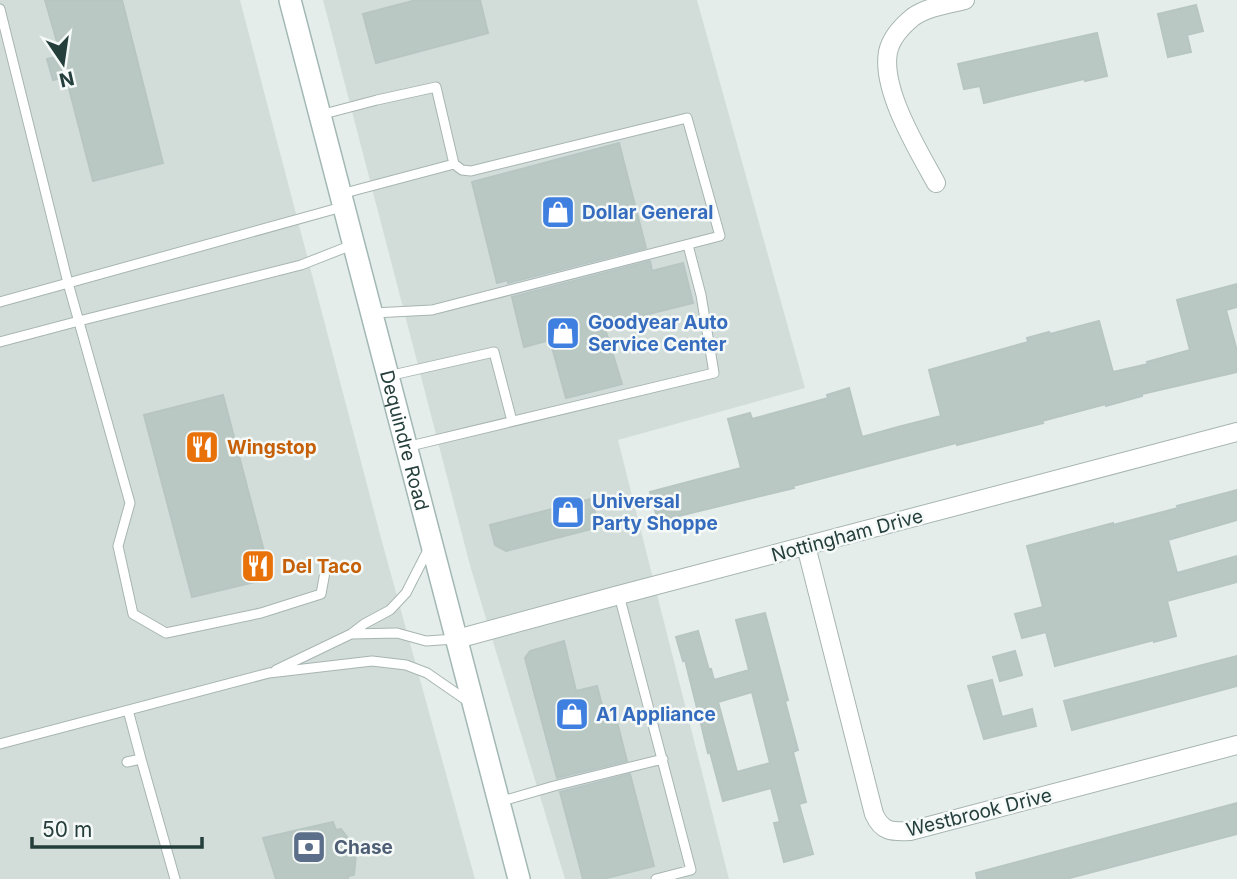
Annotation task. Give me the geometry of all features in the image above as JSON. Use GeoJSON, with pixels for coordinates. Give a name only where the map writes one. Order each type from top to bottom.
{"type":"FeatureCollection","features":[{"type":"Feature","properties":{"kind":"main road","name":"Dequindre Road"},"geometry":{"type":"LineString","coordinates":[[290,0],[520,879]]}},
{"type":"Feature","properties":{"kind":"street"},"geometry":{"type":"LineString","coordinates":[[936,183],[895,104],[888,52],[895,34],[915,16],[965,0]]}},
{"type":"Feature","properties":{"kind":"street","name":"Nottingham Drive"},"geometry":{"type":"LineString","coordinates":[[457,639],[1237,432]]}},
{"type":"Feature","properties":{"kind":"street","name":"Westbrook Drive"},"geometry":{"type":"LineString","coordinates":[[806,546],[874,814],[879,824],[888,830],[910,831],[1237,745]]}},
{"type":"Feature","properties":{"kind":"lane"},"geometry":{"type":"LineString","coordinates":[[0,9],[68,283],[130,503],[117,546],[133,614],[166,633],[261,613],[321,594],[324,572]]}},
{"type":"Feature","properties":{"kind":"lane"},"geometry":{"type":"LineString","coordinates":[[320,115],[436,87],[454,164],[462,170],[471,171],[687,118],[720,236],[432,310],[372,314]]}},
{"type":"Feature","properties":{"kind":"lane"},"geometry":{"type":"LineString","coordinates":[[0,302],[454,164]]}},
{"type":"Feature","properties":{"kind":"lane"},"geometry":{"type":"LineString","coordinates":[[0,342],[301,265],[354,245]]}},
{"type":"Feature","properties":{"kind":"lane"},"geometry":{"type":"LineString","coordinates":[[406,447],[713,373],[701,295],[688,245]]}},
{"type":"Feature","properties":{"kind":"lane"},"geometry":{"type":"LineString","coordinates":[[388,376],[494,352],[512,421]]}},
{"type":"Feature","properties":{"kind":"lane"},"geometry":{"type":"LineString","coordinates":[[269,673],[351,634],[390,610],[406,593],[432,543]]}},
{"type":"Feature","properties":{"kind":"lane"},"geometry":{"type":"LineString","coordinates":[[619,595],[691,870],[656,879]]}},
{"type":"Feature","properties":{"kind":"lane"},"geometry":{"type":"LineString","coordinates":[[351,634],[397,634],[426,641],[457,639]]}},
{"type":"Feature","properties":{"kind":"lane"},"geometry":{"type":"LineString","coordinates":[[0,744],[269,673],[372,661],[399,664],[427,673],[474,705]]}},
{"type":"Feature","properties":{"kind":"lane"},"geometry":{"type":"LineString","coordinates":[[128,710],[175,879]]}},
{"type":"Feature","properties":{"kind":"lane"},"geometry":{"type":"LineString","coordinates":[[128,762],[141,759]]}},
{"type":"Feature","properties":{"kind":"lane"},"geometry":{"type":"LineString","coordinates":[[499,802],[663,759]]}},
{"type":"Feature","properties":{"kind":"shaded area"},"geometry":{"type":"Polygon","coordinates":[[[0,0],[240,0],[381,538],[475,879],[0,879],[0,0]]]}},
{"type":"Feature","properties":{"kind":"shaded area"},"geometry":{"type":"Polygon","coordinates":[[[323,0],[697,0],[805,388],[618,440],[729,879],[565,879],[471,569],[323,0]]]}},
{"type":"Feature","properties":{"kind":"building"},"geometry":{"type":"Polygon","coordinates":[[[45,0],[122,0],[163,163],[93,181],[66,77],[53,80],[47,59],[61,56],[45,0]]]}},
{"type":"Feature","properties":{"kind":"building"},"geometry":{"type":"Polygon","coordinates":[[[416,0],[480,0],[488,33],[376,63],[363,14],[416,0]]]}},
{"type":"Feature","properties":{"kind":"building"},"geometry":{"type":"Polygon","coordinates":[[[1196,5],[1203,31],[1187,35],[1191,52],[1168,57],[1158,14],[1196,5]]]}},
{"type":"Feature","properties":{"kind":"building"},"geometry":{"type":"Polygon","coordinates":[[[1097,33],[1107,76],[984,103],[980,86],[964,89],[958,64],[1097,33]]]}},
{"type":"Feature","properties":{"kind":"building","name":"Dollar General"},"geometry":{"type":"Polygon","coordinates":[[[619,143],[646,248],[508,283],[508,280],[497,283],[472,182],[619,143]]]}},
{"type":"Feature","properties":{"kind":"building","name":"Goodyear Auto Service Center"},"geometry":{"type":"Polygon","coordinates":[[[650,261],[652,271],[683,263],[693,303],[604,325],[622,384],[566,398],[550,340],[524,347],[512,297],[650,261]]]}},
{"type":"Feature","properties":{"kind":"building"},"geometry":{"type":"Polygon","coordinates":[[[1237,284],[1237,307],[1226,310],[1237,351],[1237,372],[1142,394],[1106,406],[1042,421],[1043,423],[658,521],[650,492],[741,468],[728,419],[750,413],[752,419],[828,398],[827,395],[849,388],[862,437],[941,416],[929,370],[1028,342],[1027,338],[1099,321],[1113,372],[1148,364],[1147,362],[1190,350],[1177,300],[1237,284]]]}},
{"type":"Feature","properties":{"kind":"building"},"geometry":{"type":"Polygon","coordinates":[[[223,395],[271,578],[192,597],[144,415],[223,395]]]}},
{"type":"Feature","properties":{"kind":"building"},"geometry":{"type":"Polygon","coordinates":[[[1237,490],[1237,520],[1168,540],[1177,573],[1237,556],[1237,582],[1167,601],[1176,636],[1055,666],[1046,632],[1022,638],[1015,614],[1043,607],[1027,546],[1178,508],[1177,506],[1237,490]]]}},
{"type":"Feature","properties":{"kind":"building","name":"Universal Party Shoppe"},"geometry":{"type":"Polygon","coordinates":[[[591,499],[599,527],[506,551],[495,545],[490,525],[591,499]]]}},
{"type":"Feature","properties":{"kind":"building"},"geometry":{"type":"Polygon","coordinates":[[[765,613],[798,750],[793,752],[806,802],[799,804],[813,854],[784,862],[774,823],[780,822],[771,788],[723,801],[685,660],[683,661],[676,637],[698,631],[714,680],[749,670],[736,620],[765,613]],[[752,692],[718,702],[737,772],[770,763],[752,692]]]}},
{"type":"Feature","properties":{"kind":"building"},"geometry":{"type":"Polygon","coordinates":[[[564,641],[576,691],[597,686],[607,724],[617,722],[627,761],[557,778],[525,658],[530,651],[564,641]]]}},
{"type":"Feature","properties":{"kind":"building"},"geometry":{"type":"Polygon","coordinates":[[[1015,651],[1022,675],[1000,681],[993,657],[1015,651]]]}},
{"type":"Feature","properties":{"kind":"building"},"geometry":{"type":"Polygon","coordinates":[[[1237,656],[1237,686],[1072,730],[1064,701],[1237,656]]]}},
{"type":"Feature","properties":{"kind":"building"},"geometry":{"type":"Polygon","coordinates":[[[992,680],[1002,717],[1032,709],[1036,726],[984,739],[968,686],[992,680]]]}},
{"type":"Feature","properties":{"kind":"building"},"geometry":{"type":"Polygon","coordinates":[[[630,774],[654,866],[603,879],[583,879],[560,792],[630,774]]]}},
{"type":"Feature","properties":{"kind":"building"},"geometry":{"type":"Polygon","coordinates":[[[1237,803],[1237,834],[1066,879],[977,879],[976,873],[1237,803]]]}},
{"type":"Feature","properties":{"kind":"building","name":"Chase"},"geometry":{"type":"Polygon","coordinates":[[[333,822],[336,830],[341,829],[350,841],[356,854],[354,875],[348,876],[348,879],[276,879],[263,838],[333,822]]]}},
{"type":"Feature","properties":{"kind":"place","name":"Dollar General"},"geometry":{"type":"Point","coordinates":[558,212]}},
{"type":"Feature","properties":{"kind":"place","name":"Goodyear Auto Service Center"},"geometry":{"type":"Point","coordinates":[563,333]}},
{"type":"Feature","properties":{"kind":"place","name":"Wingstop"},"geometry":{"type":"Point","coordinates":[202,447]}},
{"type":"Feature","properties":{"kind":"place","name":"Universal Party Shoppe"},"geometry":{"type":"Point","coordinates":[568,512]}},
{"type":"Feature","properties":{"kind":"place","name":"Del Taco"},"geometry":{"type":"Point","coordinates":[258,566]}},
{"type":"Feature","properties":{"kind":"place","name":"A1 Appliance"},"geometry":{"type":"Point","coordinates":[572,714]}},
{"type":"Feature","properties":{"kind":"place","name":"Chase"},"geometry":{"type":"Point","coordinates":[309,847]}}]}
